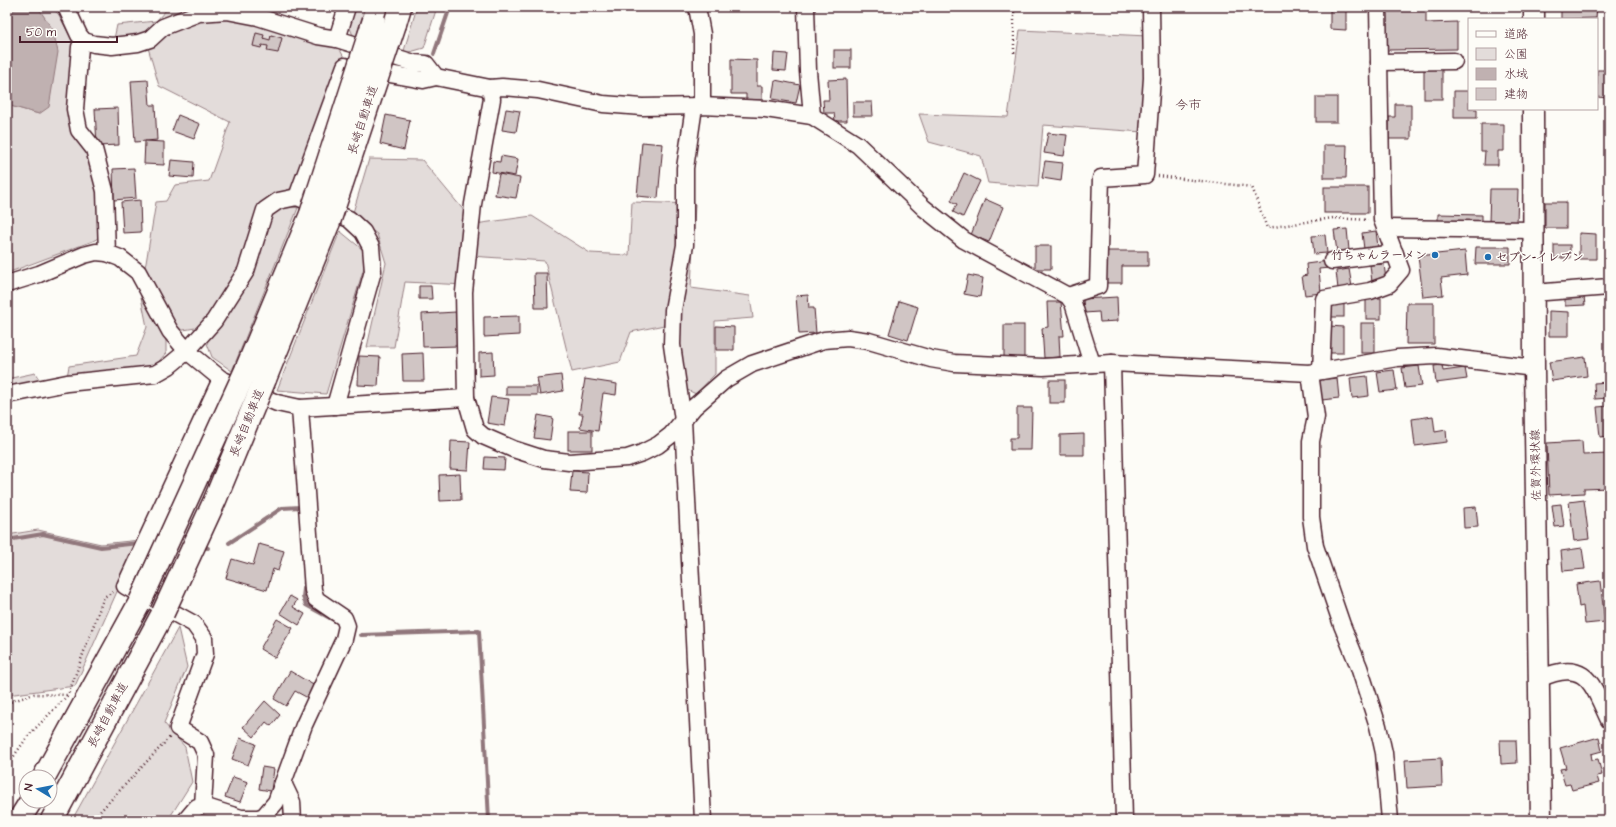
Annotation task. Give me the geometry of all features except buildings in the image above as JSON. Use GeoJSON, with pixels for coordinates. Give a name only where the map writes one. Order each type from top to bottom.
{"type":"FeatureCollection","features":[{"type":"Feature","properties":{"kind":"highway","name":"長崎自動車道"},"geometry":{"type":"LineString","coordinates":[[52,820],[163,613],[215,500],[255,374],[312,211],[376,13]]}},
{"type":"Feature","properties":{"kind":"highway","name":"長崎自動車道"},"geometry":{"type":"LineString","coordinates":[[312,211],[398,15]]}},
{"type":"Feature","properties":{"kind":"highway","name":"長崎自動車道"},"geometry":{"type":"LineString","coordinates":[[48,769],[140,602],[255,374]]}},
{"type":"Feature","properties":{"kind":"highway"},"geometry":{"type":"LineString","coordinates":[[19,820],[26,809]]}},
{"type":"Feature","properties":{"kind":"main road"},"geometry":{"type":"LineString","coordinates":[[1534,7],[1534,18]]}},
{"type":"Feature","properties":{"kind":"main road","name":"佐賀外環状線"},"geometry":{"type":"LineString","coordinates":[[1533,110],[1532,230],[1541,820]]}},
{"type":"Feature","properties":{"kind":"street"},"geometry":{"type":"LineString","coordinates":[[66,7],[79,35],[84,41],[94,44],[112,46],[138,44],[150,39],[163,27],[199,13],[227,11],[259,12],[318,36],[337,39],[414,63],[426,64],[436,77]]}},
{"type":"Feature","properties":{"kind":"street"},"geometry":{"type":"LineString","coordinates":[[337,39],[347,7]]}},
{"type":"Feature","properties":{"kind":"street"},"geometry":{"type":"LineString","coordinates":[[697,7],[702,34],[698,107],[685,168],[685,245],[673,310],[672,345],[674,367],[683,420],[703,820]]}},
{"type":"Feature","properties":{"kind":"street"},"geometry":{"type":"LineString","coordinates":[[806,7],[808,71],[812,116]]}},
{"type":"Feature","properties":{"kind":"street"},"geometry":{"type":"LineString","coordinates":[[1068,296],[1098,286],[1101,178],[1144,175],[1152,78],[1151,7]]}},
{"type":"Feature","properties":{"kind":"street"},"geometry":{"type":"LineString","coordinates":[[1378,7],[1384,224],[1401,270],[1389,284],[1370,292],[1324,299],[1316,372],[1316,417],[1311,441],[1311,517],[1315,546],[1342,625],[1359,667],[1378,726],[1384,753],[1390,820]]}},
{"type":"Feature","properties":{"kind":"street"},"geometry":{"type":"LineString","coordinates":[[84,41],[80,47],[75,109],[79,130],[94,149],[105,191],[106,253]]}},
{"type":"Feature","properties":{"kind":"street"},"geometry":{"type":"LineString","coordinates":[[1379,62],[1454,61]]}},
{"type":"Feature","properties":{"kind":"street"},"geometry":{"type":"LineString","coordinates":[[312,211],[345,66],[423,80],[436,77],[490,88],[502,87],[538,90],[604,104],[766,109],[812,116],[858,145],[924,208],[964,240],[1068,296],[1073,303],[1092,364]]}},
{"type":"Feature","properties":{"kind":"street"},"geometry":{"type":"LineString","coordinates":[[490,88],[492,99],[473,204],[464,292],[466,398],[468,412],[475,429],[483,436],[544,460],[569,462],[627,458],[642,454],[658,445],[671,435],[708,393],[726,378],[752,364],[824,340],[848,338],[870,341],[931,359],[954,363],[1042,367],[1112,363],[1316,372],[1397,358],[1436,356],[1534,368]]}},
{"type":"Feature","properties":{"kind":"street"},"geometry":{"type":"LineString","coordinates":[[7,395],[67,383],[155,374],[169,366],[187,352],[214,321],[246,271],[265,210],[278,201],[312,211],[349,219],[363,232],[371,247],[373,271],[335,406]]}},
{"type":"Feature","properties":{"kind":"street"},"geometry":{"type":"LineString","coordinates":[[1384,224],[1532,230]]}},
{"type":"Feature","properties":{"kind":"street"},"geometry":{"type":"LineString","coordinates":[[7,284],[39,274],[84,255],[96,252],[106,253],[120,258],[138,272],[170,331],[187,352],[221,379],[277,403],[300,408],[466,398]]}},
{"type":"Feature","properties":{"kind":"street"},"geometry":{"type":"LineString","coordinates":[[1332,261],[1395,253]]}},
{"type":"Feature","properties":{"kind":"street"},"geometry":{"type":"LineString","coordinates":[[1533,293],[1609,287]]}},
{"type":"Feature","properties":{"kind":"street"},"geometry":{"type":"LineString","coordinates":[[1112,363],[1124,820]]}},
{"type":"Feature","properties":{"kind":"street"},"geometry":{"type":"LineString","coordinates":[[203,806],[206,755],[200,742],[178,728],[205,654],[204,638],[194,624],[125,586],[221,379]]}},
{"type":"Feature","properties":{"kind":"street"},"geometry":{"type":"LineString","coordinates":[[186,820],[197,806],[203,806],[241,818],[258,818],[264,816],[276,802],[304,725],[344,638],[347,626],[344,618],[316,599],[312,590],[300,408]]}},
{"type":"Feature","properties":{"kind":"street"},"geometry":{"type":"LineString","coordinates":[[1539,679],[1554,672],[1575,671],[1586,677],[1593,686],[1609,720]]}},
{"type":"Feature","properties":{"kind":"street"},"geometry":{"type":"LineString","coordinates":[[283,783],[292,802],[293,820]]}},
{"type":"Feature","properties":{"kind":"path"},"geometry":{"type":"LineString","coordinates":[[1014,7],[1014,53]]}},
{"type":"Feature","properties":{"kind":"path"},"geometry":{"type":"LineString","coordinates":[[1144,175],[1252,187],[1267,228],[1333,218],[1384,224]]}},
{"type":"Feature","properties":{"kind":"path"},"geometry":{"type":"LineString","coordinates":[[7,766],[28,736],[68,695],[104,596],[125,586]]}},
{"type":"Feature","properties":{"kind":"path"},"geometry":{"type":"LineString","coordinates":[[7,702],[34,694],[68,695]]}},
{"type":"Feature","properties":{"kind":"path"},"geometry":{"type":"LineString","coordinates":[[92,820],[178,728]]}},
{"type":"Feature","properties":{"kind":"green space"},"geometry":{"type":"Polygon","coordinates":[[[33,7],[51,7],[59,15],[72,40],[89,151],[99,187],[103,235],[93,241],[7,273],[7,105],[39,114],[39,9],[33,7]]]}},
{"type":"Feature","properties":{"kind":"green space"},"geometry":{"type":"Polygon","coordinates":[[[169,7],[235,7],[263,12],[329,30],[345,59],[296,186],[265,201],[298,208],[232,371],[212,357],[201,327],[166,333],[166,353],[150,372],[67,377],[69,366],[136,356],[147,327],[139,287],[146,263],[156,202],[166,201],[175,185],[209,181],[230,122],[159,86],[145,37],[114,39],[117,25],[156,21],[169,7]]]}},
{"type":"Feature","properties":{"kind":"green space"},"geometry":{"type":"Polygon","coordinates":[[[351,7],[365,7],[355,40],[347,21],[351,7]]]}},
{"type":"Feature","properties":{"kind":"green space"},"geometry":{"type":"Polygon","coordinates":[[[417,7],[437,7],[424,48],[403,54],[417,7]]]}},
{"type":"Feature","properties":{"kind":"green space"},"geometry":{"type":"Polygon","coordinates":[[[1020,30],[1148,36],[1143,132],[1043,125],[1038,187],[988,183],[981,156],[929,142],[919,114],[1008,117],[1020,30]]]}},
{"type":"Feature","properties":{"kind":"green space"},"geometry":{"type":"Polygon","coordinates":[[[369,159],[422,160],[475,224],[532,216],[590,253],[629,255],[632,202],[695,204],[691,288],[750,296],[753,318],[715,321],[715,374],[696,394],[683,388],[664,325],[631,332],[620,362],[572,372],[545,261],[470,256],[465,285],[405,282],[394,347],[367,347],[386,263],[377,234],[352,216],[369,159]]]}},
{"type":"Feature","properties":{"kind":"green space"},"geometry":{"type":"Polygon","coordinates":[[[340,231],[368,254],[326,394],[277,390],[340,231]]]}},
{"type":"Feature","properties":{"kind":"green space"},"geometry":{"type":"Polygon","coordinates":[[[35,373],[41,382],[7,390],[7,379],[35,373]]]}},
{"type":"Feature","properties":{"kind":"green space"},"geometry":{"type":"Polygon","coordinates":[[[38,530],[101,544],[140,540],[75,686],[7,695],[7,535],[38,530]]]}},
{"type":"Feature","properties":{"kind":"green space"},"geometry":{"type":"Polygon","coordinates":[[[178,628],[187,667],[164,723],[185,747],[192,782],[168,820],[72,820],[178,628]]]}},
{"type":"Feature","properties":{"kind":"water"},"geometry":{"type":"Polygon","coordinates":[[[18,7],[33,7],[39,9],[53,30],[58,52],[49,107],[39,114],[7,105],[7,16],[18,7]]]}},
{"type":"Feature","properties":{"kind":"waterway"},"geometry":{"type":"LineString","coordinates":[[434,54],[450,7]]}},
{"type":"Feature","properties":{"kind":"waterway"},"geometry":{"type":"LineString","coordinates":[[229,543],[282,508],[301,507],[302,509]]}},
{"type":"Feature","properties":{"kind":"waterway"},"geometry":{"type":"LineString","coordinates":[[7,540],[43,534],[101,547],[139,543]]}},
{"type":"Feature","properties":{"kind":"waterway"},"geometry":{"type":"LineString","coordinates":[[200,547],[208,548]]}},
{"type":"Feature","properties":{"kind":"waterway"},"geometry":{"type":"LineString","coordinates":[[305,581],[303,597],[306,605],[337,622]]}},
{"type":"Feature","properties":{"kind":"waterway"},"geometry":{"type":"LineString","coordinates":[[361,635],[479,631],[489,820]]}},
{"type":"Feature","properties":{"kind":"place","name":"竹ちゃんラーメン"},"geometry":{"type":"Point","coordinates":[1435,255]}},
{"type":"Feature","properties":{"kind":"place","name":"セブン-イレブン"},"geometry":{"type":"Point","coordinates":[1488,257]}},
{"type":"Feature","properties":{"kind":"district","name":"今市"},"geometry":{"type":"Point","coordinates":[1188,105]}}]}
